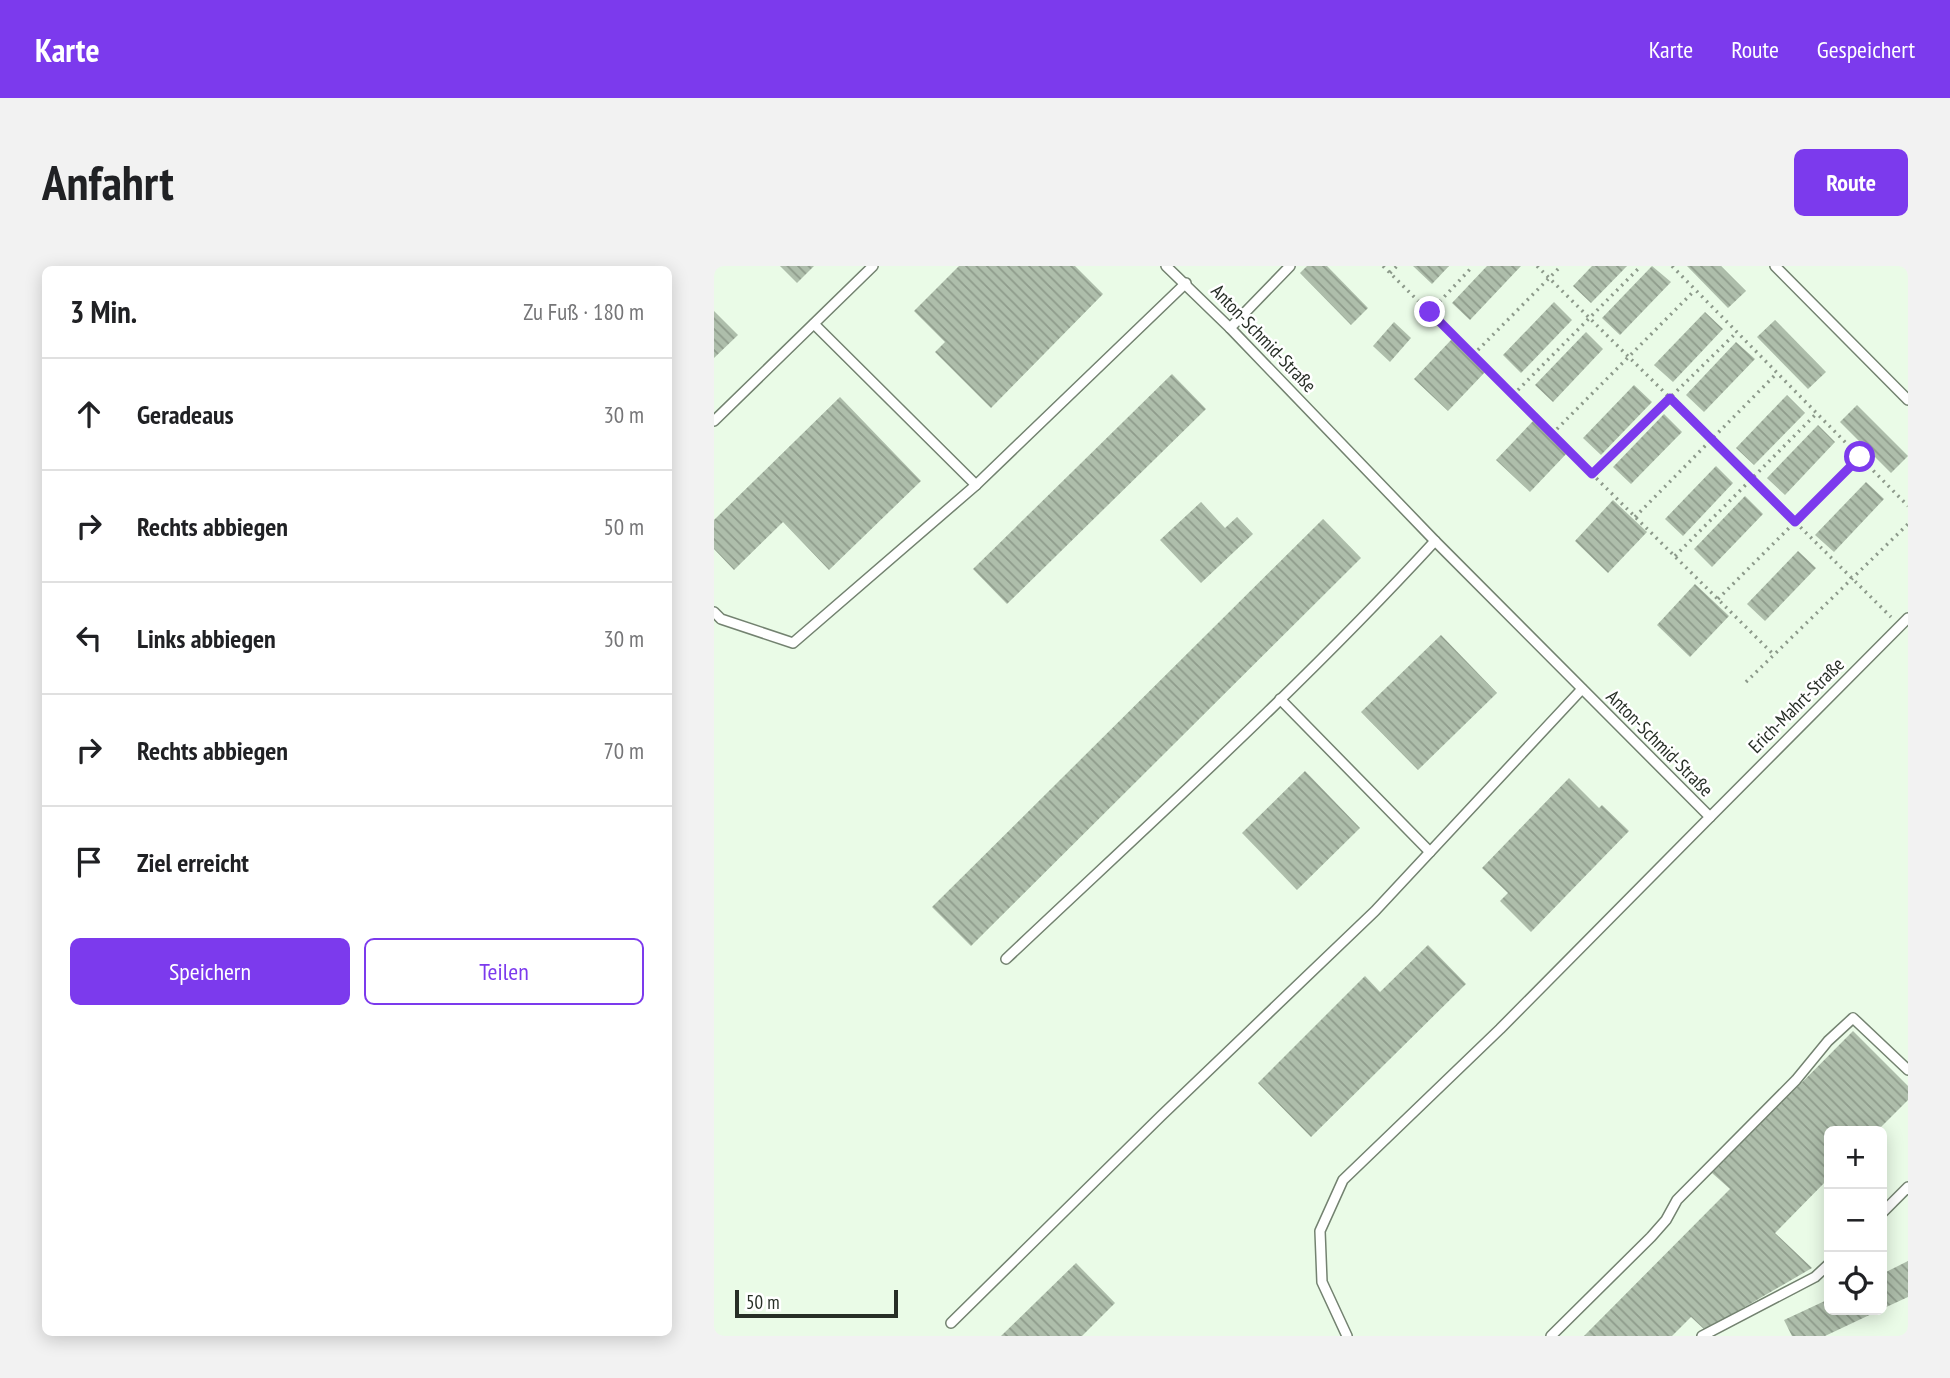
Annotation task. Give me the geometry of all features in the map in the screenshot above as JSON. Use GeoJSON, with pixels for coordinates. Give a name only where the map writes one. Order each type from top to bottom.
{"type":"FeatureCollection","features":[{"type":"Feature","properties":{"kind":"lane"},"geometry":{"type":"LineString","coordinates":[[714,421],[873,266]]}},
{"type":"Feature","properties":{"kind":"lane","name":"Anton-Schmid-Straße"},"geometry":{"type":"LineString","coordinates":[[1166,266],[1186,283],[1435,541],[1710,817],[1500,1029],[1343,1180],[1320,1231],[1322,1282],[1348,1336]]}},
{"type":"Feature","properties":{"kind":"lane"},"geometry":{"type":"LineString","coordinates":[[1230,328],[1290,266]]}},
{"type":"Feature","properties":{"kind":"lane"},"geometry":{"type":"LineString","coordinates":[[1775,266],[1908,400]]}},
{"type":"Feature","properties":{"kind":"lane"},"geometry":{"type":"LineString","coordinates":[[714,612],[721,619],[793,643],[976,485],[1186,283]]}},
{"type":"Feature","properties":{"kind":"lane"},"geometry":{"type":"LineString","coordinates":[[814,324],[976,485]]}},
{"type":"Feature","properties":{"kind":"lane"},"geometry":{"type":"LineString","coordinates":[[1006,959],[1280,699],[1435,541]]}},
{"type":"Feature","properties":{"kind":"lane","name":"Erich-Mahrt-Straße"},"geometry":{"type":"LineString","coordinates":[[1710,817],[1908,618]]}},
{"type":"Feature","properties":{"kind":"lane"},"geometry":{"type":"LineString","coordinates":[[951,1323],[1171,1106],[1375,911],[1582,689]]}},
{"type":"Feature","properties":{"kind":"lane"},"geometry":{"type":"LineString","coordinates":[[1280,699],[1430,852]]}},
{"type":"Feature","properties":{"kind":"lane"},"geometry":{"type":"LineString","coordinates":[[1551,1336],[1651,1237],[1678,1200],[1853,1018],[1908,1070]]}},
{"type":"Feature","properties":{"kind":"lane"},"geometry":{"type":"LineString","coordinates":[[1887,1208],[1908,1187]]}},
{"type":"Feature","properties":{"kind":"lane"},"geometry":{"type":"LineString","coordinates":[[1702,1336],[1815,1277],[1824,1269]]}},
{"type":"Feature","properties":{"kind":"path"},"geometry":{"type":"LineString","coordinates":[[1383,266],[1774,655]]}},
{"type":"Feature","properties":{"kind":"path"},"geometry":{"type":"LineString","coordinates":[[1390,273],[1397,266]]}},
{"type":"Feature","properties":{"kind":"path"},"geometry":{"type":"LineString","coordinates":[[1430,312],[1473,266]]}},
{"type":"Feature","properties":{"kind":"path"},"geometry":{"type":"LineString","coordinates":[[1536,266],[1900,626]]}},
{"type":"Feature","properties":{"kind":"path"},"geometry":{"type":"LineString","coordinates":[[1473,355],[1560,266]]}},
{"type":"Feature","properties":{"kind":"path"},"geometry":{"type":"LineString","coordinates":[[1513,395],[1641,266]]}},
{"type":"Feature","properties":{"kind":"path"},"geometry":{"type":"LineString","coordinates":[[1672,266],[1908,506]]}},
{"type":"Feature","properties":{"kind":"path"},"geometry":{"type":"LineString","coordinates":[[1552,434],[1695,290]]}},
{"type":"Feature","properties":{"kind":"path"},"geometry":{"type":"LineString","coordinates":[[1592,474],[1737,332]]}},
{"type":"Feature","properties":{"kind":"path"},"geometry":{"type":"LineString","coordinates":[[1635,517],[1777,373]]}},
{"type":"Feature","properties":{"kind":"path"},"geometry":{"type":"LineString","coordinates":[[1675,556],[1817,413]]}},
{"type":"Feature","properties":{"kind":"path"},"geometry":{"type":"LineString","coordinates":[[1718,599],[1860,457]]}},
{"type":"Feature","properties":{"kind":"path"},"geometry":{"type":"LineString","coordinates":[[1746,682],[1908,524]]}},
{"type":"Feature","properties":{"kind":"building"},"geometry":{"type":"Polygon","coordinates":[[[780,266],[814,266],[797,283],[780,266]]]}},
{"type":"Feature","properties":{"kind":"building"},"geometry":{"type":"Polygon","coordinates":[[[959,266],[1075,266],[1103,294],[991,408],[935,352],[945,342],[914,311],[959,266]]]}},
{"type":"Feature","properties":{"kind":"building"},"geometry":{"type":"Polygon","coordinates":[[[1307,266],[1327,266],[1368,308],[1351,325],[1300,273],[1307,266]]]}},
{"type":"Feature","properties":{"kind":"building"},"geometry":{"type":"Polygon","coordinates":[[[1413,266],[1449,266],[1432,284],[1413,266]]]}},
{"type":"Feature","properties":{"kind":"building"},"geometry":{"type":"Polygon","coordinates":[[[1487,266],[1521,266],[1470,320],[1452,303],[1487,266]]]}},
{"type":"Feature","properties":{"kind":"building"},"geometry":{"type":"Polygon","coordinates":[[[1592,266],[1627,266],[1591,303],[1573,286],[1592,266]]]}},
{"type":"Feature","properties":{"kind":"building"},"geometry":{"type":"Polygon","coordinates":[[[1652,266],[1671,282],[1620,335],[1602,318],[1652,266]]]}},
{"type":"Feature","properties":{"kind":"building"},"geometry":{"type":"Polygon","coordinates":[[[1687,266],[1721,266],[1746,291],[1728,308],[1687,266]]]}},
{"type":"Feature","properties":{"kind":"building"},"geometry":{"type":"Polygon","coordinates":[[[1554,302],[1572,320],[1521,373],[1503,355],[1554,302]]]}},
{"type":"Feature","properties":{"kind":"building"},"geometry":{"type":"Polygon","coordinates":[[[714,311],[738,335],[714,358],[714,311]]]}},
{"type":"Feature","properties":{"kind":"building"},"geometry":{"type":"Polygon","coordinates":[[[1705,312],[1723,329],[1673,382],[1654,365],[1705,312]]]}},
{"type":"Feature","properties":{"kind":"building"},"geometry":{"type":"Polygon","coordinates":[[[1775,320],[1826,372],[1808,389],[1757,337],[1775,320]]]}},
{"type":"Feature","properties":{"kind":"building"},"geometry":{"type":"Polygon","coordinates":[[[1394,322],[1411,338],[1390,362],[1373,346],[1394,322]]]}},
{"type":"Feature","properties":{"kind":"building"},"geometry":{"type":"Polygon","coordinates":[[[1586,332],[1603,349],[1553,402],[1535,385],[1586,332]]]}},
{"type":"Feature","properties":{"kind":"building"},"geometry":{"type":"Polygon","coordinates":[[[1452,339],[1486,371],[1448,411],[1414,379],[1452,339]]]}},
{"type":"Feature","properties":{"kind":"building"},"geometry":{"type":"Polygon","coordinates":[[[1736,342],[1755,359],[1704,412],[1686,395],[1736,342]]]}},
{"type":"Feature","properties":{"kind":"building"},"geometry":{"type":"Polygon","coordinates":[[[1172,374],[1206,409],[1007,604],[973,569],[1172,374]]]}},
{"type":"Feature","properties":{"kind":"building"},"geometry":{"type":"Polygon","coordinates":[[[1634,385],[1652,402],[1601,455],[1583,438],[1634,385]]]}},
{"type":"Feature","properties":{"kind":"building"},"geometry":{"type":"Polygon","coordinates":[[[1787,395],[1805,413],[1754,465],[1736,448],[1787,395]]]}},
{"type":"Feature","properties":{"kind":"building"},"geometry":{"type":"Polygon","coordinates":[[[840,397],[921,481],[829,570],[783,522],[734,570],[714,549],[714,520],[840,397]]]}},
{"type":"Feature","properties":{"kind":"building"},"geometry":{"type":"Polygon","coordinates":[[[1857,405],[1908,456],[1891,473],[1840,422],[1857,405]]]}},
{"type":"Feature","properties":{"kind":"building"},"geometry":{"type":"Polygon","coordinates":[[[1664,414],[1682,432],[1631,484],[1613,467],[1664,414]]]}},
{"type":"Feature","properties":{"kind":"building"},"geometry":{"type":"Polygon","coordinates":[[[1534,420],[1568,452],[1530,492],[1496,460],[1534,420]]]}},
{"type":"Feature","properties":{"kind":"building"},"geometry":{"type":"Polygon","coordinates":[[[1818,425],[1835,442],[1785,495],[1767,478],[1818,425]]]}},
{"type":"Feature","properties":{"kind":"building"},"geometry":{"type":"Polygon","coordinates":[[[1716,466],[1733,483],[1683,536],[1665,519],[1716,466]]]}},
{"type":"Feature","properties":{"kind":"building"},"geometry":{"type":"Polygon","coordinates":[[[1866,482],[1884,499],[1834,552],[1815,535],[1866,482]]]}},
{"type":"Feature","properties":{"kind":"building"},"geometry":{"type":"Polygon","coordinates":[[[1745,496],[1763,514],[1712,567],[1694,549],[1745,496]]]}},
{"type":"Feature","properties":{"kind":"building"},"geometry":{"type":"Polygon","coordinates":[[[1613,500],[1647,532],[1608,573],[1575,541],[1613,500]]]}},
{"type":"Feature","properties":{"kind":"building"},"geometry":{"type":"Polygon","coordinates":[[[1201,502],[1225,528],[1237,517],[1253,534],[1201,583],[1160,540],[1201,502]]]}},
{"type":"Feature","properties":{"kind":"building"},"geometry":{"type":"Polygon","coordinates":[[[1323,519],[1361,558],[971,946],[932,907],[1323,519]]]}},
{"type":"Feature","properties":{"kind":"building"},"geometry":{"type":"Polygon","coordinates":[[[1798,551],[1816,568],[1765,621],[1747,604],[1798,551]]]}},
{"type":"Feature","properties":{"kind":"building"},"geometry":{"type":"Polygon","coordinates":[[[1695,584],[1729,616],[1690,657],[1657,625],[1695,584]]]}},
{"type":"Feature","properties":{"kind":"building"},"geometry":{"type":"Polygon","coordinates":[[[1441,635],[1497,693],[1418,770],[1361,712],[1441,635]]]}},
{"type":"Feature","properties":{"kind":"building"},"geometry":{"type":"Polygon","coordinates":[[[1305,771],[1360,828],[1297,890],[1242,833],[1305,771]]]}},
{"type":"Feature","properties":{"kind":"building"},"geometry":{"type":"Polygon","coordinates":[[[1569,778],[1599,808],[1602,805],[1629,831],[1531,932],[1500,901],[1508,893],[1482,868],[1569,778]]]}},
{"type":"Feature","properties":{"kind":"building"},"geometry":{"type":"Polygon","coordinates":[[[1428,945],[1466,984],[1311,1137],[1258,1083],[1365,976],[1380,992],[1428,945]]]}},
{"type":"Feature","properties":{"kind":"building"},"geometry":{"type":"Polygon","coordinates":[[[1853,1031],[1908,1086],[1908,1100],[1882,1126],[1824,1126],[1824,1183],[1775,1233],[1812,1268],[1705,1330],[1691,1317],[1672,1336],[1584,1336],[1730,1189],[1712,1173],[1853,1031]]]}},
{"type":"Feature","properties":{"kind":"building"},"geometry":{"type":"Polygon","coordinates":[[[1908,1261],[1908,1297],[1887,1307],[1887,1272],[1908,1261]]]}},
{"type":"Feature","properties":{"kind":"building"},"geometry":{"type":"Polygon","coordinates":[[[1076,1263],[1115,1303],[1082,1336],[1001,1336],[1076,1263]]]}},
{"type":"Feature","properties":{"kind":"building"},"geometry":{"type":"Polygon","coordinates":[[[1824,1301],[1824,1315],[1869,1315],[1825,1336],[1792,1336],[1784,1320],[1824,1301]]]}},
{"type":"Feature","properties":{"kind":"route"},"geometry":{"type":"LineString","coordinates":[[1430,312],[1592,474],[1670,398],[1795,522],[1860,457]]}}]}
